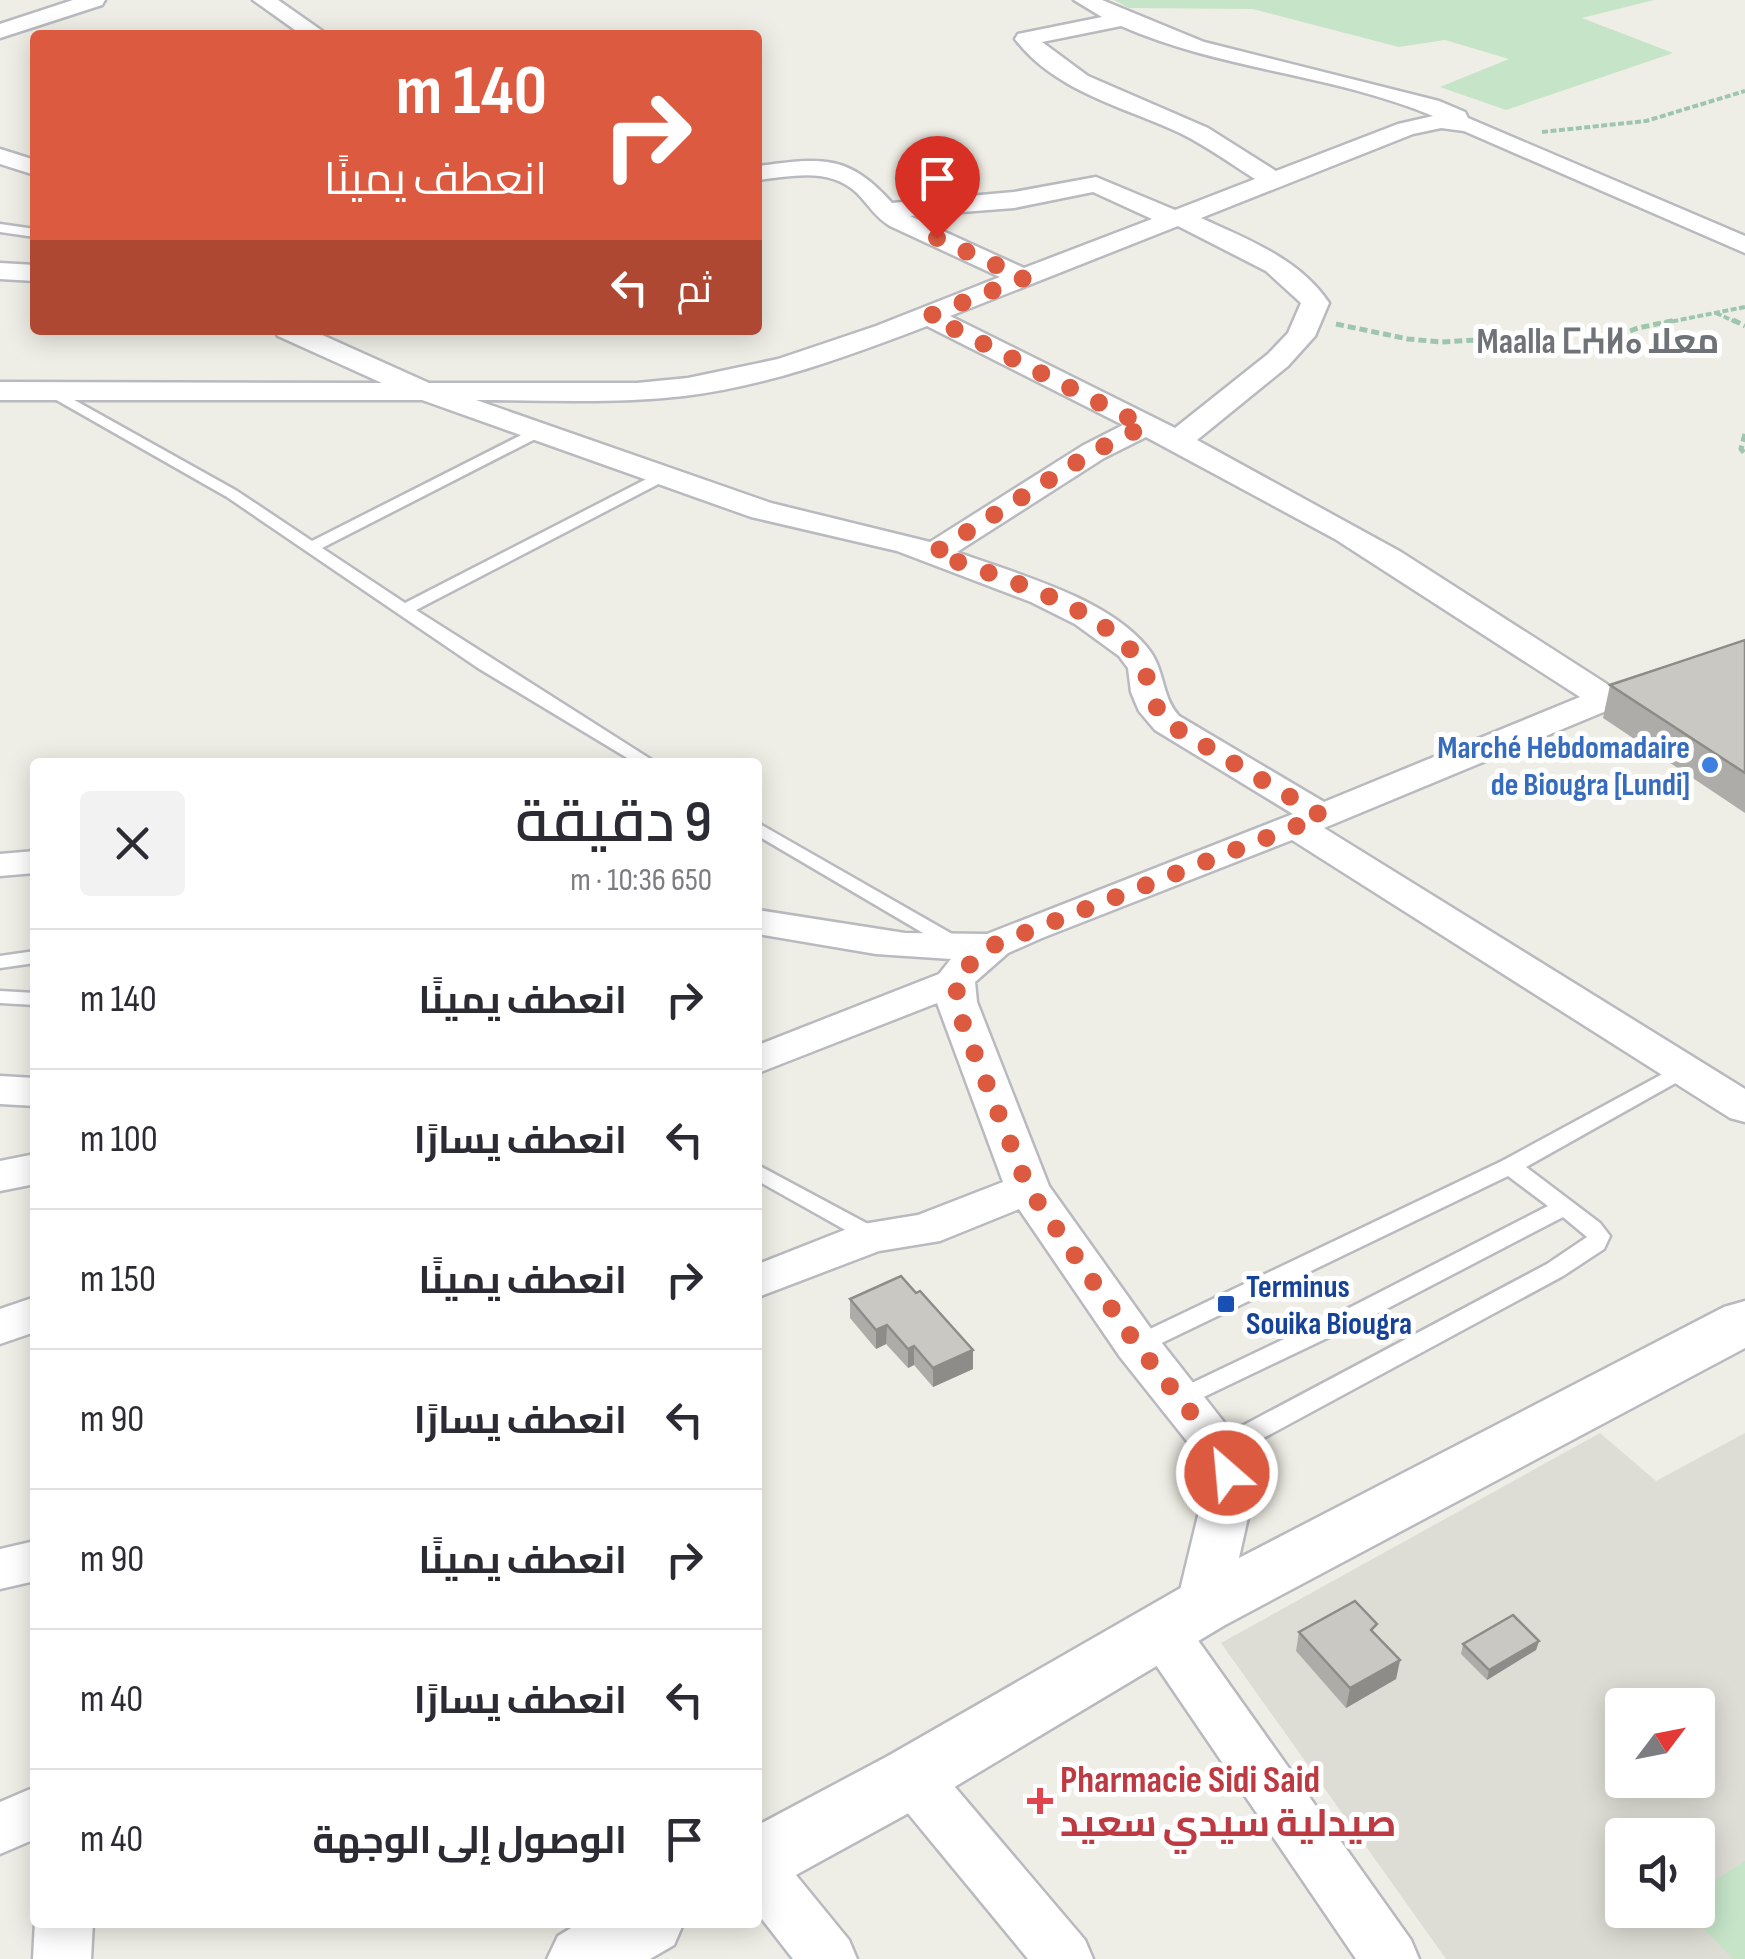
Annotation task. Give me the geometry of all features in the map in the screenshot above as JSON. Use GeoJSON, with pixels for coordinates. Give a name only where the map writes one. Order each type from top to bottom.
{"type":"FeatureCollection","features":[{"type":"Feature","properties":{"kind":"street"},"geometry":{"type":"LineString","coordinates":[[264,0],[309,30]]}},
{"type":"Feature","properties":{"kind":"street"},"geometry":{"type":"LineString","coordinates":[[1085,0],[1121,19],[1233,58],[1415,100],[1745,245]]}},
{"type":"Feature","properties":{"kind":"street"},"geometry":{"type":"LineString","coordinates":[[6,24],[84,3],[94,23]]}},
{"type":"Feature","properties":{"kind":"street"},"geometry":{"type":"LineString","coordinates":[[1121,19],[1026,39],[1046,57],[1089,84],[1188,128],[1274,180]]}},
{"type":"Feature","properties":{"kind":"street"},"geometry":{"type":"LineString","coordinates":[[0,392],[636,392],[692,387],[770,368],[929,316],[1415,126],[1441,121],[1481,130]]}},
{"type":"Feature","properties":{"kind":"street"},"geometry":{"type":"LineString","coordinates":[[762,173],[802,169],[841,172],[864,187],[884,211],[1024,278]]}},
{"type":"Feature","properties":{"kind":"street"},"geometry":{"type":"LineString","coordinates":[[884,211],[977,204],[1096,184],[1254,255],[1304,287],[1315,302],[1301,336],[1278,360],[1176,442]]}},
{"type":"Feature","properties":{"kind":"street"},"geometry":{"type":"LineString","coordinates":[[0,272],[30,273]]}},
{"type":"Feature","properties":{"kind":"street"},"geometry":{"type":"LineString","coordinates":[[929,316],[1256,483],[1462,602],[1606,699]]}},
{"type":"Feature","properties":{"kind":"street"},"geometry":{"type":"LineString","coordinates":[[299,335],[423,391],[538,432],[762,510],[934,553],[1042,595],[1116,635],[1145,667],[1152,702],[1167,723],[1681,1071],[1745,1108]]}},
{"type":"Feature","properties":{"kind":"street"},"geometry":{"type":"LineString","coordinates":[[934,553],[1093,452],[1145,426]]}},
{"type":"Feature","properties":{"kind":"street"},"geometry":{"type":"LineString","coordinates":[[762,1058],[971,959],[1606,699],[1745,653]]}},
{"type":"Feature","properties":{"kind":"street"},"geometry":{"type":"LineString","coordinates":[[0,866],[30,863]]}},
{"type":"Feature","properties":{"kind":"street"},"geometry":{"type":"LineString","coordinates":[[762,923],[971,959]]}},
{"type":"Feature","properties":{"kind":"street"},"geometry":{"type":"LineString","coordinates":[[971,959],[963,1024],[1028,1188],[1137,1345],[1220,1449],[1228,1495],[1182,1619]]}},
{"type":"Feature","properties":{"kind":"street"},"geometry":{"type":"LineString","coordinates":[[0,1090],[30,1092]]}},
{"type":"Feature","properties":{"kind":"street"},"geometry":{"type":"LineString","coordinates":[[762,1278],[873,1236],[924,1230],[1028,1188]]}},
{"type":"Feature","properties":{"kind":"street"},"geometry":{"type":"LineString","coordinates":[[0,1327],[30,1316]]}},
{"type":"Feature","properties":{"kind":"street"},"geometry":{"type":"LineString","coordinates":[[762,1858],[912,1777],[1182,1619],[1745,1322]]}},
{"type":"Feature","properties":{"kind":"street"},"geometry":{"type":"LineString","coordinates":[[0,1569],[30,1563]]}},
{"type":"Feature","properties":{"kind":"street"},"geometry":{"type":"LineString","coordinates":[[1182,1619],[1390,1959]]}},
{"type":"Feature","properties":{"kind":"street"},"geometry":{"type":"LineString","coordinates":[[912,1777],[1064,1959]]}},
{"type":"Feature","properties":{"kind":"street"},"geometry":{"type":"LineString","coordinates":[[0,1830],[30,1814]]}},
{"type":"Feature","properties":{"kind":"street"},"geometry":{"type":"LineString","coordinates":[[762,1876],[828,1959]]}},
{"type":"Feature","properties":{"kind":"street"},"geometry":{"type":"LineString","coordinates":[[62,1959],[64,1928]]}},
{"type":"Feature","properties":{"kind":"lane"},"geometry":{"type":"LineString","coordinates":[[0,228],[30,232]]}},
{"type":"Feature","properties":{"kind":"lane"},"geometry":{"type":"LineString","coordinates":[[51,391],[232,494],[404,610],[640,758]]}},
{"type":"Feature","properties":{"kind":"lane"},"geometry":{"type":"LineString","coordinates":[[311,547],[538,432]]}},
{"type":"Feature","properties":{"kind":"lane"},"geometry":{"type":"LineString","coordinates":[[404,610],[665,475]]}},
{"type":"Feature","properties":{"kind":"lane"},"geometry":{"type":"LineString","coordinates":[[762,831],[971,959]]}},
{"type":"Feature","properties":{"kind":"lane"},"geometry":{"type":"LineString","coordinates":[[0,962],[30,959]]}},
{"type":"Feature","properties":{"kind":"lane"},"geometry":{"type":"LineString","coordinates":[[0,996],[30,999]]}},
{"type":"Feature","properties":{"kind":"lane"},"geometry":{"type":"LineString","coordinates":[[1137,1345],[1510,1166],[1681,1071]]}},
{"type":"Feature","properties":{"kind":"lane"},"geometry":{"type":"LineString","coordinates":[[1220,1449],[1555,1270],[1596,1244],[1599,1236],[1592,1228],[1510,1166]]}},
{"type":"Feature","properties":{"kind":"lane"},"geometry":{"type":"LineString","coordinates":[[762,1174],[873,1236]]}},
{"type":"Feature","properties":{"kind":"lane"},"geometry":{"type":"LineString","coordinates":[[1181,1398],[1361,1312],[1562,1208]]}},
{"type":"Feature","properties":{"kind":"path"},"geometry":{"type":"LineString","coordinates":[[1481,130],[1635,124],[1702,109],[1745,91]]}},
{"type":"Feature","properties":{"kind":"path"},"geometry":{"type":"LineString","coordinates":[[1309,320],[1408,340],[1511,338],[1570,349],[1590,348],[1638,328],[1745,306]]}},
{"type":"Feature","properties":{"kind":"path"},"geometry":{"type":"LineString","coordinates":[[1715,313],[1745,326]]}},
{"type":"Feature","properties":{"kind":"path"},"geometry":{"type":"LineString","coordinates":[[1745,434],[1741,448],[1745,454]]}},
{"type":"Feature","properties":{"kind":"shaded area"},"geometry":{"type":"Polygon","coordinates":[[[1600,1433],[1656,1481],[1745,1433],[1745,1959],[1446,1959],[1221,1643],[1600,1433]]]}},
{"type":"Feature","properties":{"kind":"green space"},"geometry":{"type":"Polygon","coordinates":[[[1114,0],[1654,0],[1582,18],[1673,53],[1506,110],[1440,87],[1509,59],[1445,40],[1399,47],[1253,9],[1129,8],[1114,0]]]}},
{"type":"Feature","properties":{"kind":"green space"},"geometry":{"type":"Polygon","coordinates":[[[1745,1861],[1745,1959],[1733,1959],[1703,1928],[1715,1928],[1715,1880],[1745,1861]]]}},
{"type":"Feature","properties":{"kind":"building"},"geometry":{"type":"Polygon","coordinates":[[[1745,640],[1745,773],[1610,685],[1745,640]]]}},
{"type":"Feature","properties":{"kind":"building"},"geometry":{"type":"Polygon","coordinates":[[[901,1276],[916,1293],[920,1291],[973,1350],[933,1368],[914,1346],[908,1349],[887,1325],[876,1330],[850,1299],[901,1276]]]}},
{"type":"Feature","properties":{"kind":"building"},"geometry":{"type":"Polygon","coordinates":[[[1355,1601],[1377,1624],[1371,1630],[1400,1660],[1350,1688],[1299,1632],[1355,1601]]]}},
{"type":"Feature","properties":{"kind":"building"},"geometry":{"type":"Polygon","coordinates":[[[1513,1615],[1539,1641],[1489,1670],[1463,1644],[1513,1615]]]}},
{"type":"Feature","properties":{"kind":"place","name":"Marché Hebdomadaire de Biougra [Lundi]"},"geometry":{"type":"Point","coordinates":[1710,765]}},
{"type":"Feature","properties":{"kind":"place","name":"Terminus Souika Biougra"},"geometry":{"type":"Point","coordinates":[1226,1304]}},
{"type":"Feature","properties":{"kind":"place","name":"Pharmacie Sidi Said صيدلية سيدي سعيد"},"geometry":{"type":"Point","coordinates":[1040,1801]}},
{"type":"Feature","properties":{"kind":"district","name":"Maalla ⵎⵄⵍⴰ معلا"},"geometry":{"type":"Point","coordinates":[1598,341]}},
{"type":"Feature","properties":{"kind":"route"},"geometry":{"type":"LineString","coordinates":[[937,238],[1024,278],[929,316],[1145,426],[1093,452],[934,553],[1042,595],[1116,635],[1145,667],[1148,692],[1156,711],[1167,723],[1322,816],[994,945],[959,973],[955,982],[963,1024],[1028,1188],[1137,1345],[1220,1449],[1227,1473]]}}]}
